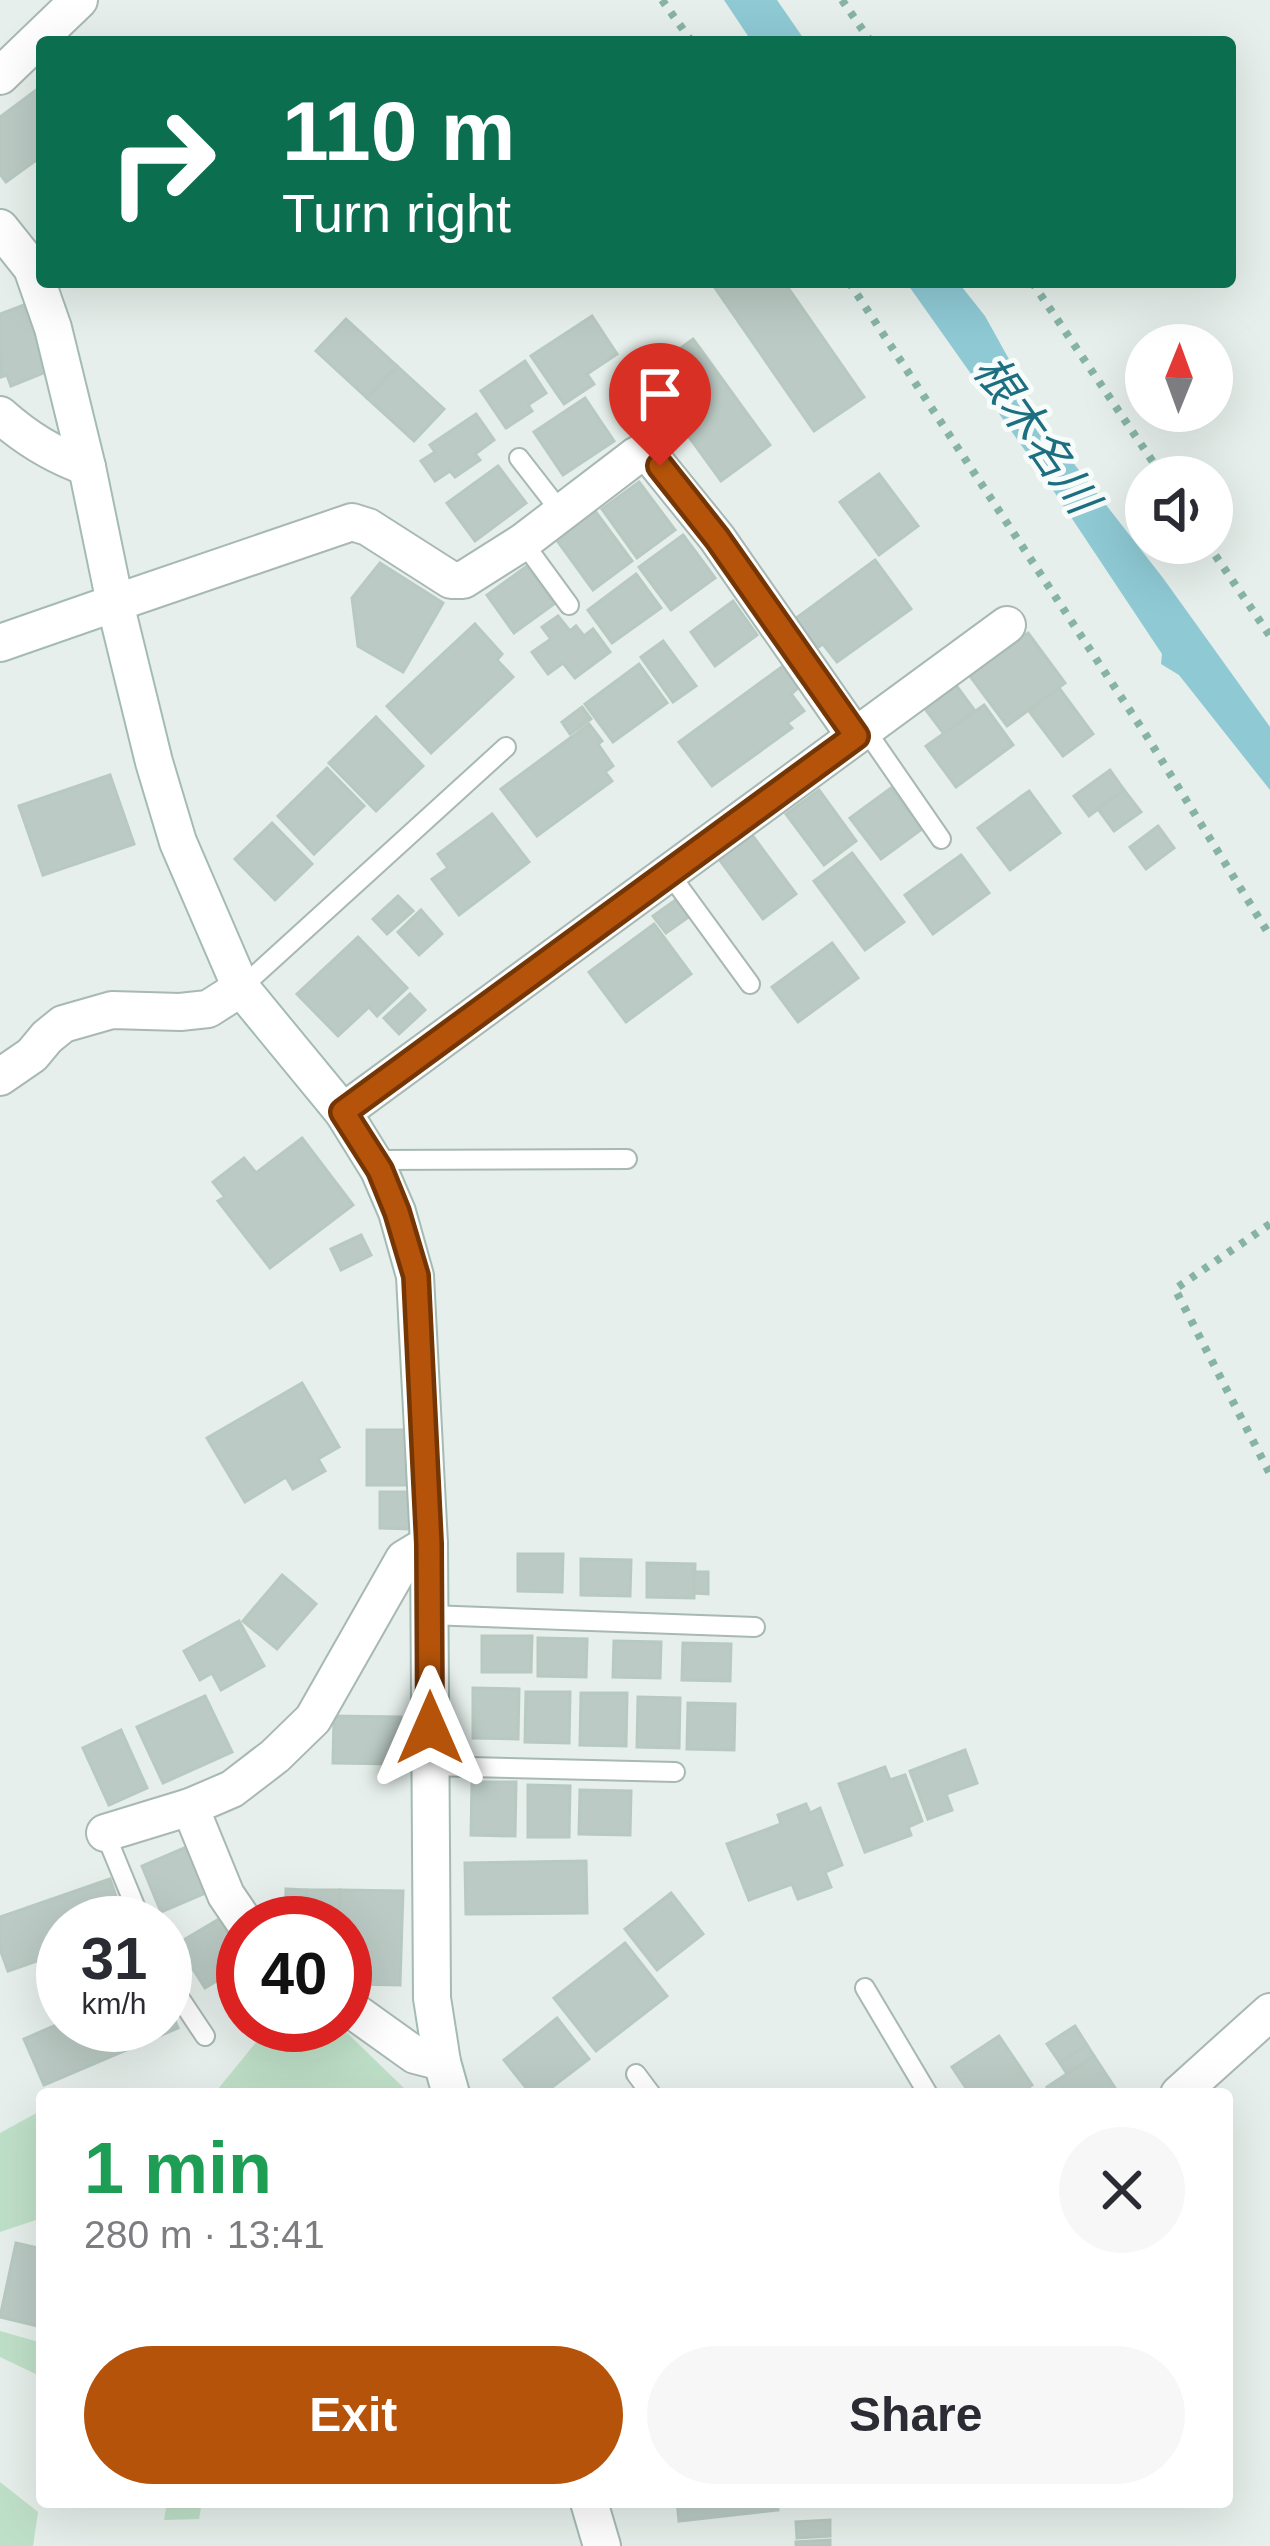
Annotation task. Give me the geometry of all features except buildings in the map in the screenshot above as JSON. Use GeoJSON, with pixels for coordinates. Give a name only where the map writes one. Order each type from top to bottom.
{"type":"FeatureCollection","features":[{"type":"Feature","properties":{"kind":"street"},"geometry":{"type":"LineString","coordinates":[[37,36],[80,0]]}},
{"type":"Feature","properties":{"kind":"street"},"geometry":{"type":"LineString","coordinates":[[4,63],[36,36]]}},
{"type":"Feature","properties":{"kind":"street"},"geometry":{"type":"LineString","coordinates":[[4,239],[32,268],[36,279]]}},
{"type":"Feature","properties":{"kind":"street"},"geometry":{"type":"LineString","coordinates":[[39,288],[53,328],[115,603],[178,842],[241,988],[343,1112],[373,1160],[397,1212],[416,1276],[429,1544],[432,1998],[447,2078]]}},
{"type":"Feature","properties":{"kind":"street"},"geometry":{"type":"LineString","coordinates":[[0,415],[57,457],[87,467]]}},
{"type":"Feature","properties":{"kind":"street"},"geometry":{"type":"LineString","coordinates":[[0,644],[352,522],[368,526],[451,580],[463,580],[523,542],[637,455],[649,454],[860,732]]}},
{"type":"Feature","properties":{"kind":"street"},"geometry":{"type":"LineString","coordinates":[[343,1112],[1006,625]]}},
{"type":"Feature","properties":{"kind":"street"},"geometry":{"type":"LineString","coordinates":[[0,1077],[32,1055],[63,1024],[79,1018],[112,1010],[208,1009],[241,988]]}},
{"type":"Feature","properties":{"kind":"street"},"geometry":{"type":"LineString","coordinates":[[105,1833],[232,1789],[275,1756],[313,1719],[404,1559],[429,1544]]}},
{"type":"Feature","properties":{"kind":"street"},"geometry":{"type":"LineString","coordinates":[[190,1807],[227,1896]]}},
{"type":"Feature","properties":{"kind":"street"},"geometry":{"type":"LineString","coordinates":[[1186,2088],[1270,2012]]}},
{"type":"Feature","properties":{"kind":"street"},"geometry":{"type":"LineString","coordinates":[[372,2024],[447,2078]]}},
{"type":"Feature","properties":{"kind":"street"},"geometry":{"type":"LineString","coordinates":[[591,2508],[602,2546]]}},
{"type":"Feature","properties":{"kind":"lane"},"geometry":{"type":"LineString","coordinates":[[519,458],[561,512]]}},
{"type":"Feature","properties":{"kind":"lane"},"geometry":{"type":"LineString","coordinates":[[523,542],[569,605]]}},
{"type":"Feature","properties":{"kind":"lane"},"geometry":{"type":"LineString","coordinates":[[860,732],[941,839]]}},
{"type":"Feature","properties":{"kind":"lane"},"geometry":{"type":"LineString","coordinates":[[241,988],[506,747]]}},
{"type":"Feature","properties":{"kind":"lane"},"geometry":{"type":"LineString","coordinates":[[669,873],[750,984]]}},
{"type":"Feature","properties":{"kind":"lane"},"geometry":{"type":"LineString","coordinates":[[373,1160],[627,1159]]}},
{"type":"Feature","properties":{"kind":"lane"},"geometry":{"type":"LineString","coordinates":[[430,1615],[755,1628]]}},
{"type":"Feature","properties":{"kind":"lane"},"geometry":{"type":"LineString","coordinates":[[430,1766],[675,1772]]}},
{"type":"Feature","properties":{"kind":"lane"},"geometry":{"type":"LineString","coordinates":[[105,1833],[131,1896]]}},
{"type":"Feature","properties":{"kind":"lane"},"geometry":{"type":"LineString","coordinates":[[865,1988],[924,2088]]}},
{"type":"Feature","properties":{"kind":"lane"},"geometry":{"type":"LineString","coordinates":[[192,2016],[205,2036]]}},
{"type":"Feature","properties":{"kind":"lane"},"geometry":{"type":"LineString","coordinates":[[636,2074],[646,2088]]}},
{"type":"Feature","properties":{"kind":"path"},"geometry":{"type":"LineString","coordinates":[[662,0],[688,36]]}},
{"type":"Feature","properties":{"kind":"path"},"geometry":{"type":"LineString","coordinates":[[842,0],[867,36]]}},
{"type":"Feature","properties":{"kind":"path"},"geometry":{"type":"LineString","coordinates":[[853,288],[1146,735],[1270,936]]}},
{"type":"Feature","properties":{"kind":"path"},"geometry":{"type":"LineString","coordinates":[[1036,288],[1149,456]]}},
{"type":"Feature","properties":{"kind":"path"},"geometry":{"type":"LineString","coordinates":[[1222,564],[1270,636]]}},
{"type":"Feature","properties":{"kind":"path"},"geometry":{"type":"LineString","coordinates":[[1270,1224],[1174,1289],[1270,1474]]}},
{"type":"Feature","properties":{"kind":"green space"},"geometry":{"type":"Polygon","coordinates":[[[248,2052],[367,2052],[404,2088],[219,2088],[248,2052]]]}},
{"type":"Feature","properties":{"kind":"green space"},"geometry":{"type":"Polygon","coordinates":[[[36,2113],[36,2220],[0,2232],[0,2133],[36,2113]]]}},
{"type":"Feature","properties":{"kind":"green space"},"geometry":{"type":"Polygon","coordinates":[[[0,2331],[36,2341],[36,2374],[0,2357],[0,2331]]]}},
{"type":"Feature","properties":{"kind":"green space"},"geometry":{"type":"Polygon","coordinates":[[[0,2482],[38,2512],[33,2546],[0,2546],[0,2482]]]}},
{"type":"Feature","properties":{"kind":"green space"},"geometry":{"type":"Polygon","coordinates":[[[166,2508],[201,2508],[199,2519],[164,2520],[166,2508]]]}},
{"type":"Feature","properties":{"kind":"water"},"geometry":{"type":"Polygon","coordinates":[[[724,0],[777,0],[802,36],[748,36],[724,0]]]}},
{"type":"Feature","properties":{"kind":"water","name":"根木名川"},"geometry":{"type":"Polygon","coordinates":[[[910,288],[963,288],[985,316],[1050,433],[1125,529],[1125,564],[1152,564],[1270,727],[1270,790],[1179,675],[1161,664],[1162,654],[910,288]]]}},
{"type":"Feature","properties":{"kind":"route"},"geometry":{"type":"LineString","coordinates":[[430,1728],[429,1544],[416,1276],[380,1170],[343,1112],[856,736],[717,538],[660,466]]}}]}
